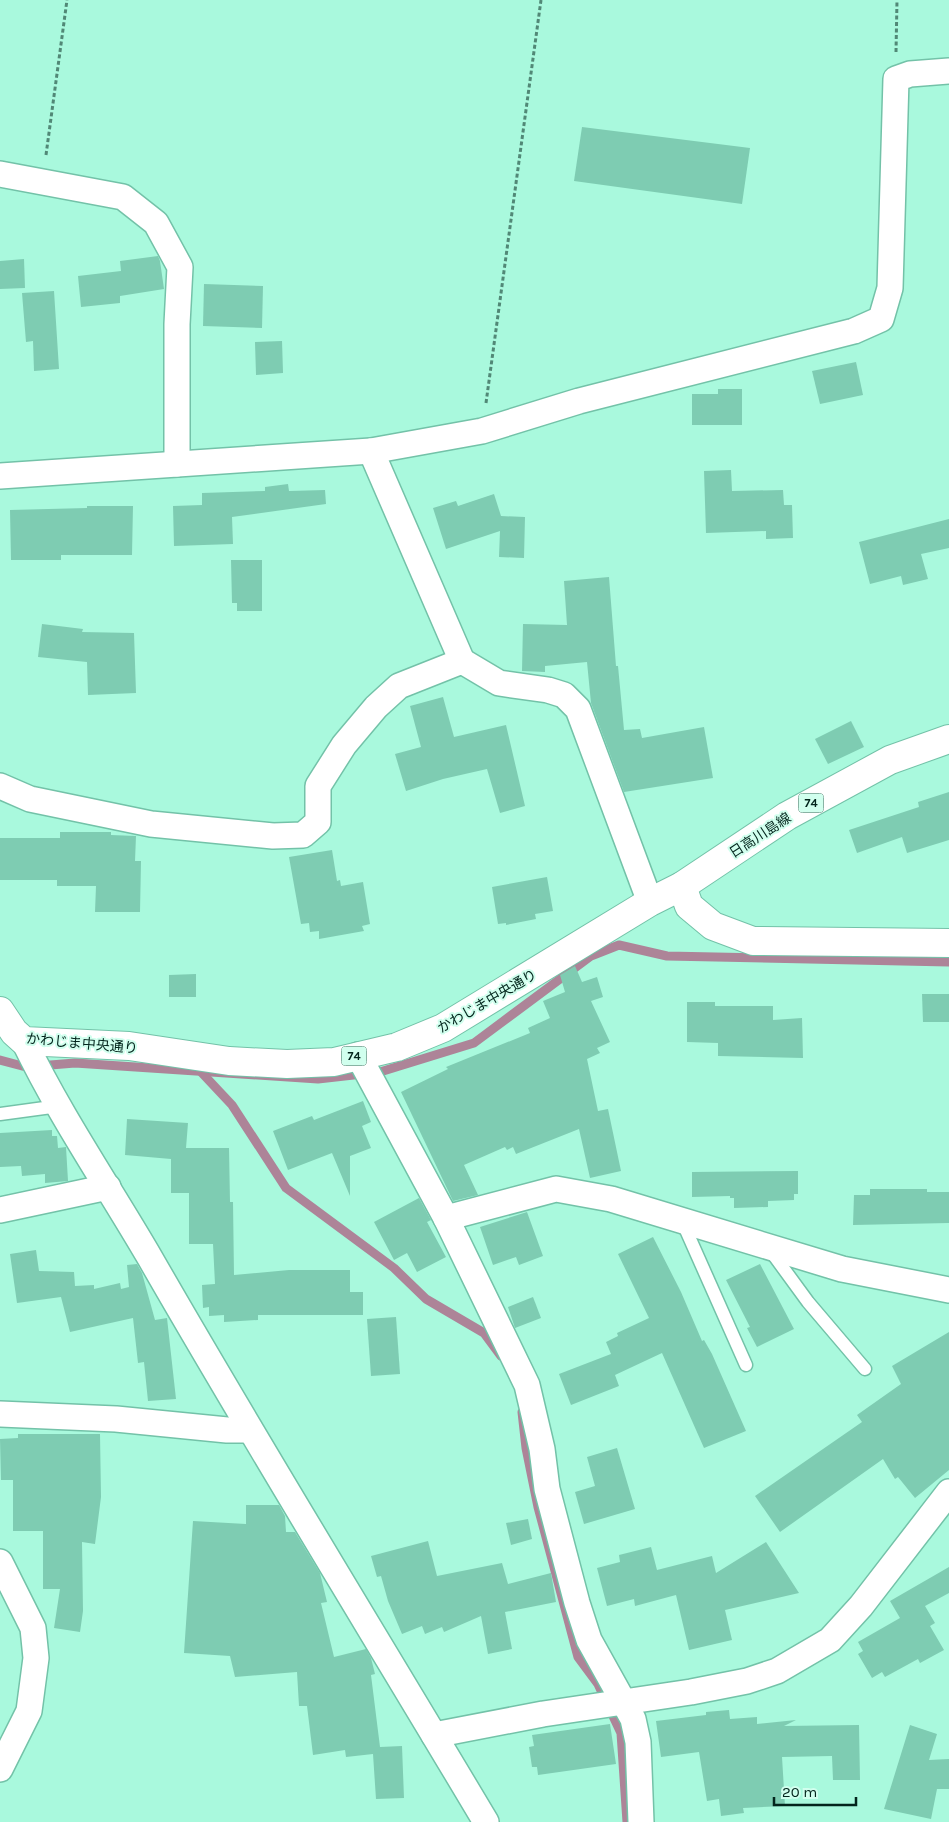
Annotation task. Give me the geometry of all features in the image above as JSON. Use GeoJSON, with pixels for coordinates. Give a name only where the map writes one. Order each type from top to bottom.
{"type":"FeatureCollection","features":[{"type":"Feature","properties":{"kind":"main road","name":"日高川島線"},"geometry":{"type":"LineString","coordinates":[[682,886],[795,812],[890,760],[949,739]]}},
{"type":"Feature","properties":{"kind":"main road","name":"かわじま中央通り"},"geometry":{"type":"LineString","coordinates":[[0,1011],[14,1032],[24,1041],[129,1046],[229,1061],[288,1064],[334,1062],[397,1047],[443,1028],[650,902],[682,886]]}},
{"type":"Feature","properties":{"kind":"main road"},"geometry":{"type":"LineString","coordinates":[[682,886],[689,906],[713,926],[753,941],[949,944]]}},
{"type":"Feature","properties":{"kind":"street"},"geometry":{"type":"LineString","coordinates":[[0,476],[267,460],[371,451],[482,431],[579,401],[854,331],[881,319],[890,288],[896,78],[910,74],[949,71]]}},
{"type":"Feature","properties":{"kind":"street"},"geometry":{"type":"LineString","coordinates":[[0,174],[123,196],[156,223],[180,267],[177,324],[177,464]]}},
{"type":"Feature","properties":{"kind":"street"},"geometry":{"type":"LineString","coordinates":[[371,451],[462,661],[499,682],[548,690],[564,695],[578,710],[650,902]]}},
{"type":"Feature","properties":{"kind":"street"},"geometry":{"type":"LineString","coordinates":[[0,786],[30,799],[151,824],[273,836],[303,835],[318,822],[318,786],[344,745],[376,707],[399,686],[462,661]]}},
{"type":"Feature","properties":{"kind":"street"},"geometry":{"type":"LineString","coordinates":[[24,1041],[59,1106],[249,1430],[486,1822]]}},
{"type":"Feature","properties":{"kind":"street"},"geometry":{"type":"LineString","coordinates":[[358,1055],[446,1218],[527,1385],[542,1449],[547,1489],[576,1603],[589,1640],[633,1719],[638,1742],[641,1822]]}},
{"type":"Feature","properties":{"kind":"street"},"geometry":{"type":"LineString","coordinates":[[0,1210],[108,1187]]}},
{"type":"Feature","properties":{"kind":"street"},"geometry":{"type":"LineString","coordinates":[[446,1218],[556,1189],[611,1199],[842,1269],[949,1290]]}},
{"type":"Feature","properties":{"kind":"street"},"geometry":{"type":"LineString","coordinates":[[0,1414],[116,1419],[227,1430],[249,1430]]}},
{"type":"Feature","properties":{"kind":"street"},"geometry":{"type":"LineString","coordinates":[[434,1735],[543,1714],[691,1692],[747,1681],[777,1672],[830,1640],[861,1606],[949,1492]]}},
{"type":"Feature","properties":{"kind":"street"},"geometry":{"type":"LineString","coordinates":[[0,1562],[33,1628],[36,1658],[29,1711],[0,1770]]}},
{"type":"Feature","properties":{"kind":"lane"},"geometry":{"type":"LineString","coordinates":[[0,1114],[59,1106]]}},
{"type":"Feature","properties":{"kind":"lane"},"geometry":{"type":"LineString","coordinates":[[682,1221],[746,1365]]}},
{"type":"Feature","properties":{"kind":"lane"},"geometry":{"type":"LineString","coordinates":[[767,1246],[808,1302],[865,1369]]}},
{"type":"Feature","properties":{"kind":"path"},"geometry":{"type":"LineString","coordinates":[[42,180],[67,0]]}},
{"type":"Feature","properties":{"kind":"path"},"geometry":{"type":"LineString","coordinates":[[482,431],[541,0]]}},
{"type":"Feature","properties":{"kind":"path"},"geometry":{"type":"LineString","coordinates":[[896,78],[897,0]]}},
{"type":"Feature","properties":{"kind":"building"},"geometry":{"type":"Polygon","coordinates":[[[582,127],[750,148],[742,204],[574,181],[582,127]]]}},
{"type":"Feature","properties":{"kind":"building"},"geometry":{"type":"Polygon","coordinates":[[[158,256],[164,289],[120,296],[120,303],[81,307],[78,276],[121,271],[120,261],[158,256]]]}},
{"type":"Feature","properties":{"kind":"building"},"geometry":{"type":"Polygon","coordinates":[[[24,259],[25,288],[0,289],[0,261],[24,259]]]}},
{"type":"Feature","properties":{"kind":"building"},"geometry":{"type":"Polygon","coordinates":[[[204,284],[263,286],[262,328],[203,326],[204,284]]]}},
{"type":"Feature","properties":{"kind":"building"},"geometry":{"type":"Polygon","coordinates":[[[54,291],[59,369],[34,371],[33,341],[26,342],[22,293],[54,291]]]}},
{"type":"Feature","properties":{"kind":"building"},"geometry":{"type":"Polygon","coordinates":[[[282,341],[283,373],[256,375],[255,342],[282,341]]]}},
{"type":"Feature","properties":{"kind":"building"},"geometry":{"type":"Polygon","coordinates":[[[856,362],[863,395],[820,404],[812,371],[856,362]]]}},
{"type":"Feature","properties":{"kind":"building"},"geometry":{"type":"Polygon","coordinates":[[[718,389],[742,389],[742,425],[692,425],[692,394],[718,394],[718,389]]]}},
{"type":"Feature","properties":{"kind":"building"},"geometry":{"type":"Polygon","coordinates":[[[731,470],[732,491],[783,490],[784,505],[792,505],[793,538],[766,539],[766,531],[706,533],[704,471],[731,470]]]}},
{"type":"Feature","properties":{"kind":"building"},"geometry":{"type":"Polygon","coordinates":[[[288,484],[289,491],[325,490],[326,504],[232,517],[233,544],[174,546],[173,506],[202,505],[202,493],[265,491],[265,487],[288,484]]]}},
{"type":"Feature","properties":{"kind":"building"},"geometry":{"type":"Polygon","coordinates":[[[494,494],[501,516],[525,517],[524,558],[499,557],[500,531],[446,549],[433,508],[456,501],[458,506],[494,494]]]}},
{"type":"Feature","properties":{"kind":"building"},"geometry":{"type":"Polygon","coordinates":[[[87,506],[133,506],[132,555],[61,555],[61,560],[11,560],[10,510],[87,508],[87,506]]]}},
{"type":"Feature","properties":{"kind":"building"},"geometry":{"type":"Polygon","coordinates":[[[949,519],[949,548],[921,554],[928,579],[903,585],[901,576],[870,584],[859,542],[949,519]]]}},
{"type":"Feature","properties":{"kind":"building"},"geometry":{"type":"Polygon","coordinates":[[[231,560],[262,560],[262,611],[237,611],[237,603],[232,603],[231,560]]]}},
{"type":"Feature","properties":{"kind":"building"},"geometry":{"type":"Polygon","coordinates":[[[609,577],[616,666],[618,666],[624,730],[640,729],[642,738],[704,727],[713,778],[624,792],[591,703],[587,662],[545,666],[545,672],[522,671],[523,624],[567,625],[564,581],[609,577]]]}},
{"type":"Feature","properties":{"kind":"building"},"geometry":{"type":"Polygon","coordinates":[[[42,624],[83,629],[82,632],[134,633],[136,693],[88,695],[87,662],[38,657],[42,624]]]}},
{"type":"Feature","properties":{"kind":"building"},"geometry":{"type":"Polygon","coordinates":[[[443,697],[454,737],[506,725],[525,806],[500,813],[487,769],[443,779],[406,791],[395,754],[421,747],[410,706],[443,697]]]}},
{"type":"Feature","properties":{"kind":"building"},"geometry":{"type":"Polygon","coordinates":[[[851,721],[864,747],[828,764],[815,739],[851,721]]]}},
{"type":"Feature","properties":{"kind":"building"},"geometry":{"type":"Polygon","coordinates":[[[949,792],[949,840],[907,853],[902,837],[857,853],[849,830],[919,807],[918,802],[949,792]]]}},
{"type":"Feature","properties":{"kind":"building"},"geometry":{"type":"Polygon","coordinates":[[[60,832],[111,832],[111,835],[136,836],[135,861],[141,861],[140,912],[95,912],[96,886],[57,886],[57,880],[0,880],[0,838],[60,838],[60,832]]]}},
{"type":"Feature","properties":{"kind":"building"},"geometry":{"type":"Polygon","coordinates":[[[332,850],[337,881],[340,880],[341,886],[363,882],[370,924],[362,926],[364,931],[319,939],[319,931],[310,932],[309,923],[301,924],[289,857],[332,850]]]}},
{"type":"Feature","properties":{"kind":"building"},"geometry":{"type":"Polygon","coordinates":[[[547,877],[553,911],[535,914],[536,919],[506,925],[506,923],[498,924],[492,887],[547,877]]]}},
{"type":"Feature","properties":{"kind":"building"},"geometry":{"type":"Polygon","coordinates":[[[575,966],[582,982],[597,977],[603,997],[591,1001],[610,1042],[597,1048],[600,1053],[587,1059],[598,1111],[608,1109],[621,1171],[590,1178],[579,1129],[516,1154],[513,1147],[507,1150],[505,1147],[464,1165],[478,1195],[453,1201],[401,1092],[448,1069],[446,1067],[530,1033],[528,1028],[550,1018],[543,1001],[565,992],[560,975],[575,966]]]}},
{"type":"Feature","properties":{"kind":"building"},"geometry":{"type":"Polygon","coordinates":[[[196,974],[196,997],[169,997],[169,975],[196,974]]]}},
{"type":"Feature","properties":{"kind":"building"},"geometry":{"type":"Polygon","coordinates":[[[922,994],[949,994],[949,1022],[923,1022],[922,994]]]}},
{"type":"Feature","properties":{"kind":"building"},"geometry":{"type":"Polygon","coordinates":[[[687,1002],[715,1002],[715,1006],[773,1006],[773,1020],[802,1018],[803,1058],[718,1056],[718,1043],[687,1042],[687,1002]]]}},
{"type":"Feature","properties":{"kind":"building"},"geometry":{"type":"Polygon","coordinates":[[[363,1101],[371,1122],[362,1126],[371,1148],[350,1156],[350,1196],[332,1153],[288,1170],[273,1131],[312,1116],[314,1120],[363,1101]]]}},
{"type":"Feature","properties":{"kind":"building"},"geometry":{"type":"Polygon","coordinates":[[[127,1119],[188,1123],[186,1148],[229,1148],[230,1202],[233,1202],[234,1275],[289,1270],[350,1270],[350,1292],[363,1292],[363,1315],[258,1315],[258,1320],[224,1322],[224,1315],[209,1316],[209,1307],[203,1308],[202,1285],[215,1284],[213,1244],[189,1244],[189,1193],[171,1193],[171,1159],[125,1155],[127,1119]]]}},
{"type":"Feature","properties":{"kind":"building"},"geometry":{"type":"Polygon","coordinates":[[[52,1130],[52,1136],[57,1136],[58,1148],[66,1147],[68,1181],[45,1183],[45,1174],[22,1176],[21,1166],[0,1167],[0,1133],[52,1130]]]}},
{"type":"Feature","properties":{"kind":"building"},"geometry":{"type":"Polygon","coordinates":[[[798,1171],[798,1194],[794,1194],[794,1200],[768,1201],[768,1207],[734,1208],[734,1198],[730,1198],[730,1196],[692,1197],[692,1172],[798,1171]]]}},
{"type":"Feature","properties":{"kind":"building"},"geometry":{"type":"Polygon","coordinates":[[[870,1189],[927,1189],[927,1192],[949,1192],[949,1223],[853,1225],[854,1195],[870,1195],[870,1189]]]}},
{"type":"Feature","properties":{"kind":"building"},"geometry":{"type":"Polygon","coordinates":[[[419,1198],[431,1220],[427,1222],[446,1257],[417,1272],[407,1253],[394,1260],[374,1222],[419,1198]]]}},
{"type":"Feature","properties":{"kind":"building"},"geometry":{"type":"Polygon","coordinates":[[[527,1212],[543,1256],[519,1265],[516,1257],[493,1265],[480,1227],[527,1212]]]}},
{"type":"Feature","properties":{"kind":"building"},"geometry":{"type":"Polygon","coordinates":[[[653,1237],[681,1292],[702,1341],[704,1340],[712,1354],[746,1431],[704,1448],[662,1353],[615,1375],[619,1386],[571,1405],[559,1374],[611,1354],[606,1342],[618,1336],[617,1333],[649,1318],[618,1254],[653,1237]]]}},
{"type":"Feature","properties":{"kind":"building"},"geometry":{"type":"Polygon","coordinates":[[[36,1250],[39,1271],[74,1272],[75,1286],[94,1285],[94,1289],[120,1283],[121,1289],[129,1287],[127,1265],[137,1264],[142,1273],[155,1320],[167,1318],[176,1399],[148,1401],[144,1362],[138,1363],[133,1318],[70,1332],[61,1297],[17,1303],[10,1254],[36,1250]]]}},
{"type":"Feature","properties":{"kind":"building"},"geometry":{"type":"Polygon","coordinates":[[[760,1264],[794,1329],[757,1347],[747,1328],[750,1327],[726,1280],[760,1264]]]}},
{"type":"Feature","properties":{"kind":"building"},"geometry":{"type":"Polygon","coordinates":[[[533,1297],[541,1318],[515,1328],[508,1307],[533,1297]]]}},
{"type":"Feature","properties":{"kind":"building"},"geometry":{"type":"Polygon","coordinates":[[[396,1317],[400,1374],[371,1376],[367,1319],[396,1317]]]}},
{"type":"Feature","properties":{"kind":"building"},"geometry":{"type":"Polygon","coordinates":[[[949,1332],[949,1470],[915,1498],[898,1477],[895,1479],[883,1459],[780,1532],[755,1496],[862,1422],[857,1415],[901,1384],[892,1366],[949,1332]]]}},
{"type":"Feature","properties":{"kind":"building"},"geometry":{"type":"Polygon","coordinates":[[[18,1434],[100,1434],[101,1497],[95,1544],[82,1542],[83,1611],[80,1632],[54,1628],[60,1589],[43,1589],[43,1531],[13,1531],[13,1480],[1,1480],[0,1439],[18,1438],[18,1434]]]}},
{"type":"Feature","properties":{"kind":"building"},"geometry":{"type":"Polygon","coordinates":[[[617,1448],[635,1509],[584,1524],[575,1492],[595,1486],[587,1457],[617,1448]]]}},
{"type":"Feature","properties":{"kind":"building"},"geometry":{"type":"Polygon","coordinates":[[[246,1505],[279,1505],[285,1516],[286,1532],[295,1532],[320,1573],[327,1602],[321,1603],[334,1657],[366,1649],[371,1658],[375,1674],[371,1675],[380,1747],[402,1746],[404,1798],[376,1799],[373,1754],[346,1757],[345,1750],[313,1755],[307,1706],[299,1706],[297,1672],[235,1677],[230,1656],[184,1653],[193,1521],[246,1524],[246,1505]]]}},
{"type":"Feature","properties":{"kind":"building"},"geometry":{"type":"Polygon","coordinates":[[[528,1519],[532,1539],[511,1545],[506,1523],[528,1519]]]}},
{"type":"Feature","properties":{"kind":"building"},"geometry":{"type":"Polygon","coordinates":[[[428,1541],[437,1576],[502,1563],[508,1584],[551,1573],[556,1602],[505,1612],[512,1649],[488,1654],[481,1616],[444,1632],[442,1627],[425,1634],[422,1626],[402,1634],[388,1601],[381,1576],[377,1577],[371,1556],[428,1541]]]}},
{"type":"Feature","properties":{"kind":"building"},"geometry":{"type":"Polygon","coordinates":[[[766,1542],[799,1593],[725,1610],[732,1640],[689,1650],[676,1595],[635,1606],[634,1599],[607,1606],[597,1568],[620,1562],[619,1555],[651,1547],[657,1570],[712,1556],[716,1573],[766,1542]]]}},
{"type":"Feature","properties":{"kind":"building"},"geometry":{"type":"Polygon","coordinates":[[[949,1567],[949,1593],[925,1606],[935,1623],[930,1626],[944,1650],[920,1663],[918,1659],[885,1677],[882,1672],[872,1678],[858,1654],[863,1651],[858,1642],[900,1618],[890,1601],[949,1567]]]}},
{"type":"Feature","properties":{"kind":"building"},"geometry":{"type":"Polygon","coordinates":[[[729,1710],[730,1719],[757,1717],[757,1724],[796,1720],[784,1726],[859,1725],[860,1780],[833,1780],[832,1756],[782,1757],[785,1806],[743,1808],[744,1813],[721,1816],[719,1799],[707,1801],[699,1752],[661,1757],[656,1721],[706,1715],[706,1712],[729,1710]]]}},
{"type":"Feature","properties":{"kind":"building"},"geometry":{"type":"Polygon","coordinates":[[[610,1724],[616,1764],[538,1775],[537,1767],[532,1767],[529,1747],[534,1746],[532,1735],[610,1724]]]}},
{"type":"Feature","properties":{"kind":"building"},"geometry":{"type":"Polygon","coordinates":[[[910,1725],[937,1734],[929,1760],[949,1759],[949,1789],[937,1789],[931,1819],[884,1809],[910,1725]]]}},
{"type":"Feature","properties":{"kind":"waterway"},"geometry":{"type":"LineString","coordinates":[[0,1060],[26,1067],[75,1063],[318,1079],[380,1072],[474,1043],[591,956],[619,945],[667,956],[949,962]]}},
{"type":"Feature","properties":{"kind":"waterway"},"geometry":{"type":"LineString","coordinates":[[202,1073],[232,1105],[286,1188],[394,1268],[426,1299],[484,1333],[501,1356]]}},
{"type":"Feature","properties":{"kind":"waterway"},"geometry":{"type":"LineString","coordinates":[[522,1412],[526,1448],[538,1507],[578,1657],[598,1684],[621,1733],[627,1822]]}}]}
